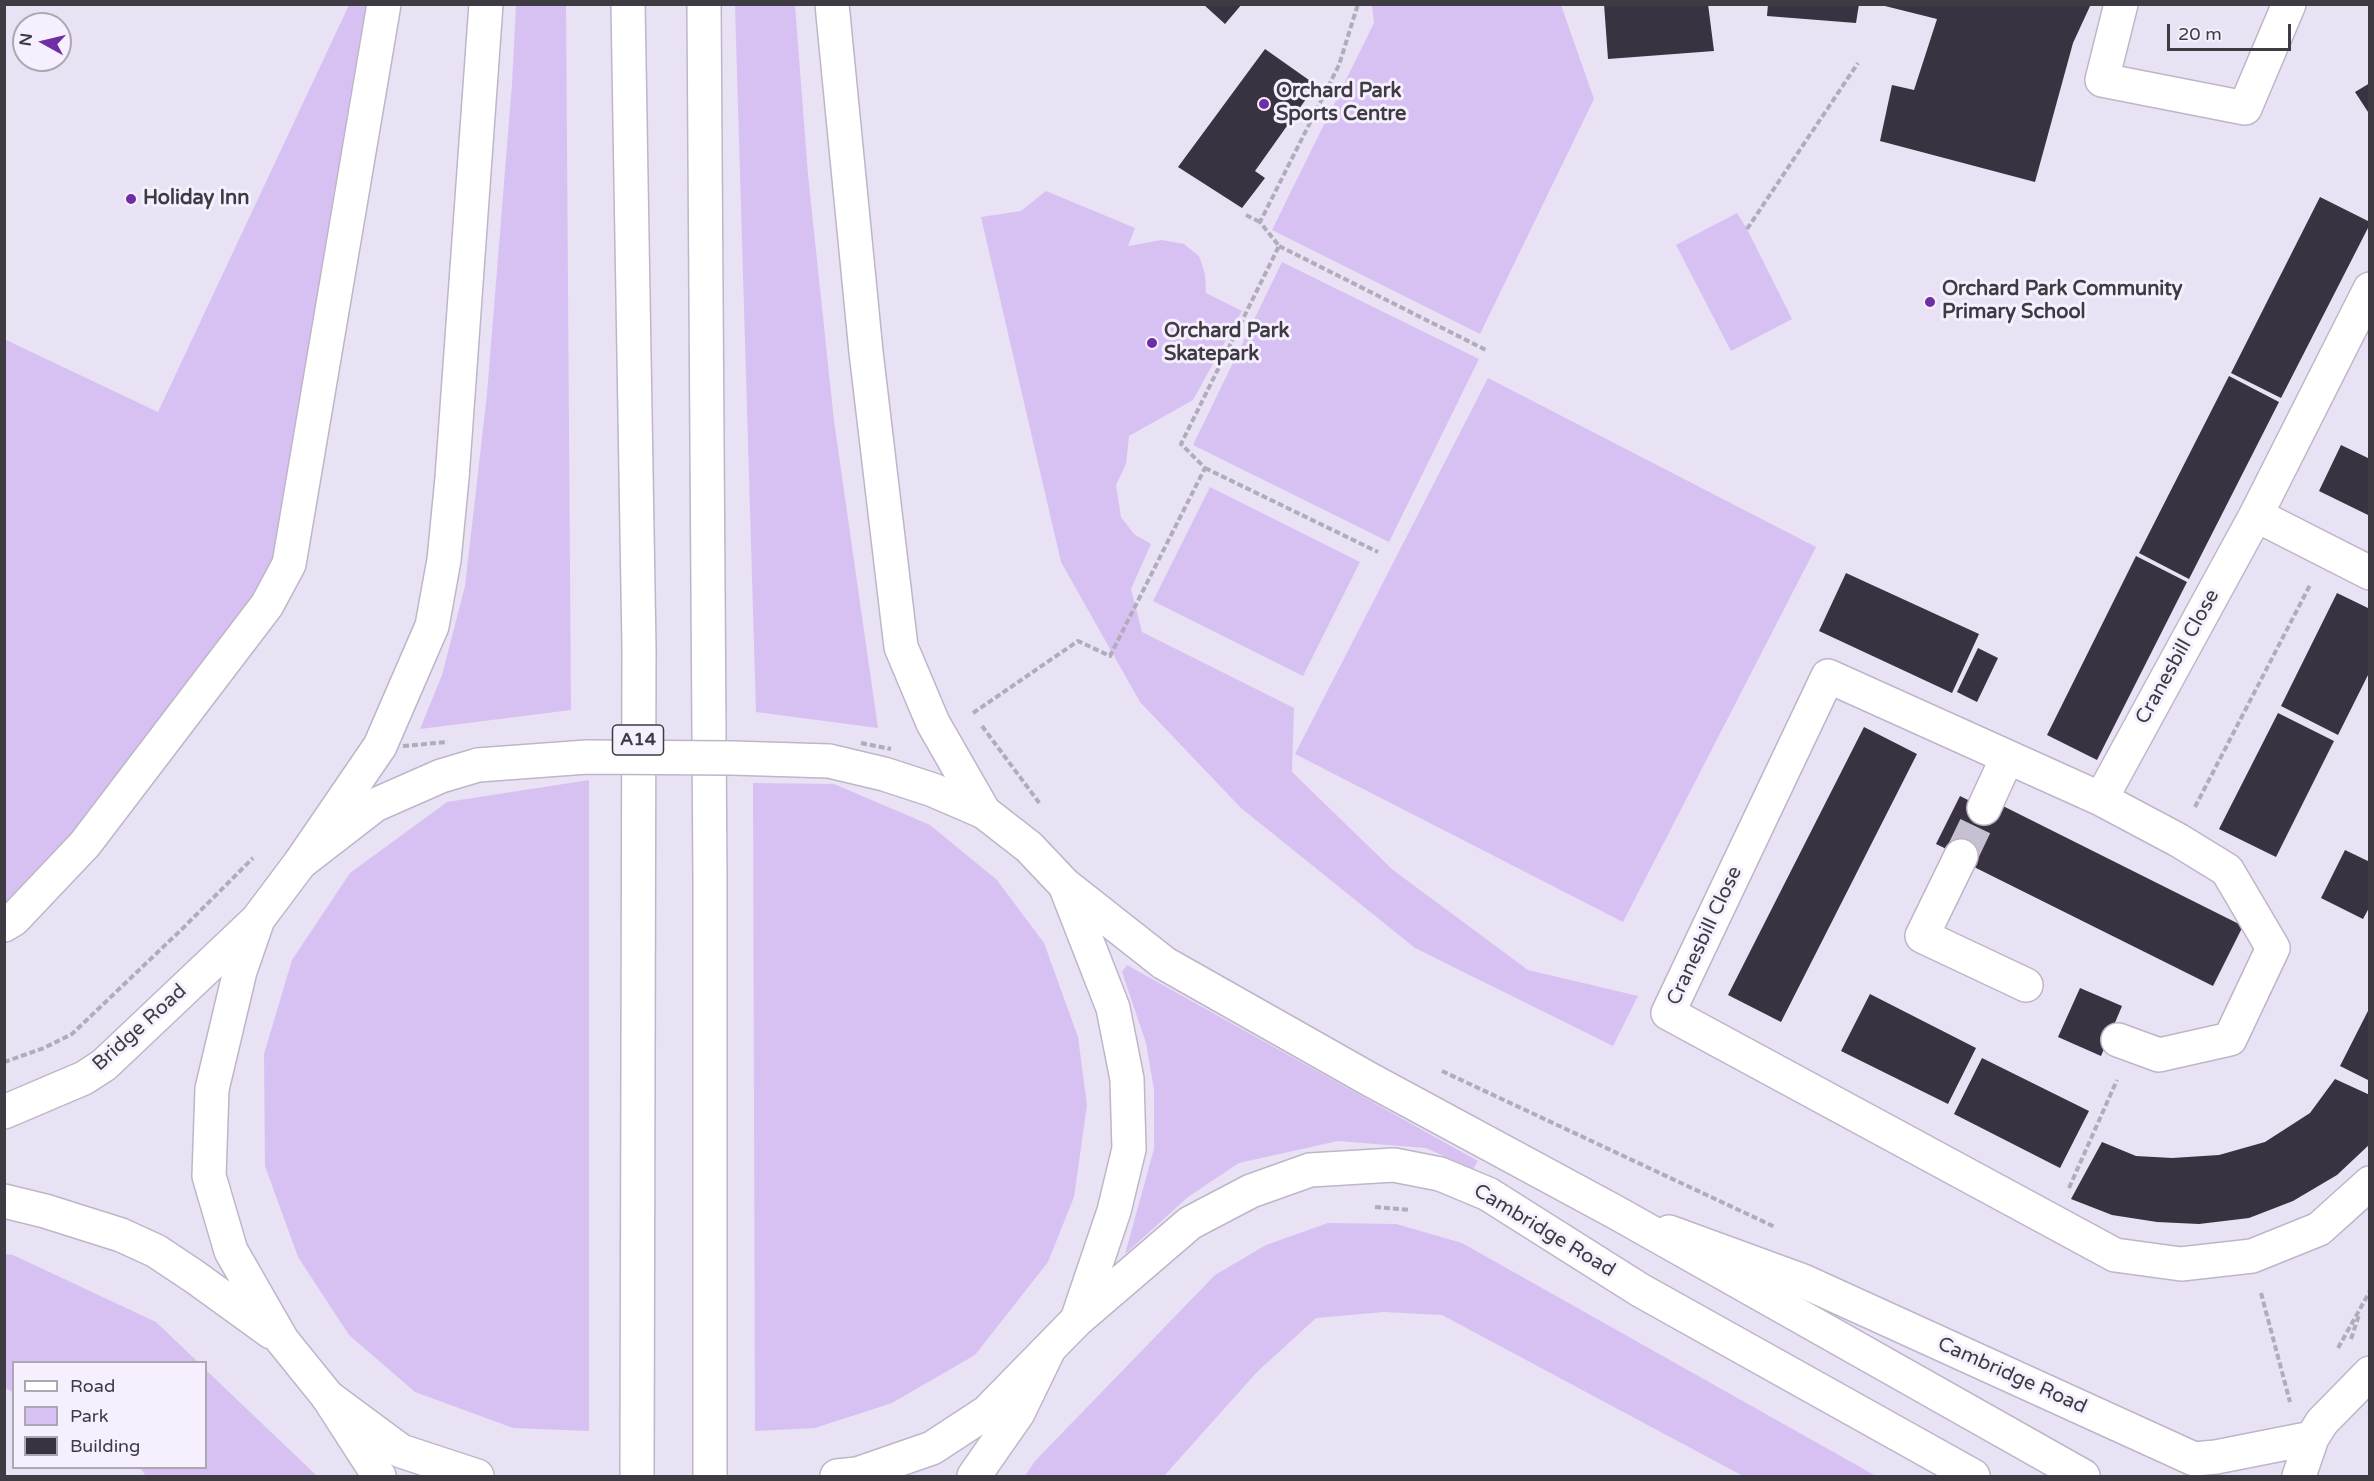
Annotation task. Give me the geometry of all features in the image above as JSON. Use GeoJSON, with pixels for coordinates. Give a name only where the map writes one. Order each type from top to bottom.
{"type":"FeatureCollection","features":[{"type":"Feature","properties":{"kind":"main road"},"geometry":{"type":"LineString","coordinates":[[4,926],[14,919],[85,844],[267,605],[289,564],[384,4]]}},
{"type":"Feature","properties":{"kind":"main road"},"geometry":{"type":"LineString","coordinates":[[379,1476],[328,1397],[282,1340],[231,1251],[208,1176],[212,1089],[237,982],[258,918],[300,863],[380,746],[432,626],[444,560],[452,478],[486,4]]}},
{"type":"Feature","properties":{"kind":"main road","name":"A14"},"geometry":{"type":"LineString","coordinates":[[627,4],[639,648],[637,1476]]}},
{"type":"Feature","properties":{"kind":"main road"},"geometry":{"type":"LineString","coordinates":[[704,4],[710,869],[710,1476]]}},
{"type":"Feature","properties":{"kind":"main road"},"geometry":{"type":"LineString","coordinates":[[832,4],[867,352],[901,647],[933,723],[984,812]]}},
{"type":"Feature","properties":{"kind":"main road"},"geometry":{"type":"LineString","coordinates":[[2121,4],[2102,80],[2245,108],[2289,4]]}},
{"type":"Feature","properties":{"kind":"main road","name":"Cranesbill Close"},"geometry":{"type":"LineString","coordinates":[[2101,799],[2256,515],[2370,289]]}},
{"type":"Feature","properties":{"kind":"main road"},"geometry":{"type":"LineString","coordinates":[[2256,515],[2370,573]]}},
{"type":"Feature","properties":{"kind":"main road","name":"Cranesbill Close"},"geometry":{"type":"LineString","coordinates":[[2125,1043],[2159,1055],[2230,1039],[2273,948],[2227,870],[2178,840],[2101,799],[1828,676],[1668,1013],[2115,1255],[2181,1264],[2252,1256],[2319,1229],[2370,1183]]}},
{"type":"Feature","properties":{"kind":"main road"},"geometry":{"type":"LineString","coordinates":[[300,863],[375,805],[441,776],[478,765],[587,757],[829,761],[923,786],[984,812],[1029,847],[1065,885],[1113,1008],[1127,1079],[1129,1149],[1114,1211],[1077,1320]]}},
{"type":"Feature","properties":{"kind":"main road"},"geometry":{"type":"LineString","coordinates":[[1984,808],[2007,758]]}},
{"type":"Feature","properties":{"kind":"main road"},"geometry":{"type":"LineString","coordinates":[[1961,856],[1922,936],[2026,985]]}},
{"type":"Feature","properties":{"kind":"main road","name":"Cambridge Road"},"geometry":{"type":"LineString","coordinates":[[1065,885],[1164,963],[1370,1079],[1617,1213],[2083,1476]]}},
{"type":"Feature","properties":{"kind":"main road","name":"Bridge Road"},"geometry":{"type":"LineString","coordinates":[[4,1113],[74,1083],[104,1065],[258,918]]}},
{"type":"Feature","properties":{"kind":"main road","name":"Cambridge Road"},"geometry":{"type":"LineString","coordinates":[[847,1475],[932,1448],[987,1412],[1077,1320],[1190,1223],[1251,1191],[1310,1170],[1394,1166],[1440,1174],[1488,1194],[1640,1290],[1974,1476]]}},
{"type":"Feature","properties":{"kind":"main road"},"geometry":{"type":"LineString","coordinates":[[4,1201],[45,1211],[121,1235],[156,1251],[195,1276],[282,1340]]}},
{"type":"Feature","properties":{"kind":"main road","name":"Cambridge Road"},"geometry":{"type":"LineString","coordinates":[[1617,1213],[1803,1281],[2194,1459],[2216,1457],[2312,1438]]}},
{"type":"Feature","properties":{"kind":"main road"},"geometry":{"type":"LineString","coordinates":[[974,1476],[1018,1413],[1048,1351]]}},
{"type":"Feature","properties":{"kind":"main road"},"geometry":{"type":"LineString","coordinates":[[2299,1476],[2312,1438],[2322,1422],[2370,1373]]}},
{"type":"Feature","properties":{"kind":"main road"},"geometry":{"type":"LineString","coordinates":[[328,1397],[401,1451],[477,1476]]}},
{"type":"Feature","properties":{"kind":"path"},"geometry":{"type":"LineString","coordinates":[[1260,222],[1339,64],[1358,4]]}},
{"type":"Feature","properties":{"kind":"path"},"geometry":{"type":"LineString","coordinates":[[1747,228],[1858,63]]}},
{"type":"Feature","properties":{"kind":"path"},"geometry":{"type":"LineString","coordinates":[[1246,215],[1260,222],[1279,246],[1486,350]]}},
{"type":"Feature","properties":{"kind":"path"},"geometry":{"type":"LineString","coordinates":[[1279,246],[1181,444],[1205,468],[1378,552]]}},
{"type":"Feature","properties":{"kind":"path"},"geometry":{"type":"LineString","coordinates":[[1044,809],[971,711],[1078,641],[1110,656],[1205,468]]}},
{"type":"Feature","properties":{"kind":"path"},"geometry":{"type":"LineString","coordinates":[[2178,840],[2328,551]]}},
{"type":"Feature","properties":{"kind":"path"},"geometry":{"type":"LineString","coordinates":[[4,1062],[44,1048],[72,1034],[159,953],[253,857]]}},
{"type":"Feature","properties":{"kind":"path"},"geometry":{"type":"LineString","coordinates":[[2054,1222],[2125,1043]]}},
{"type":"Feature","properties":{"kind":"path"},"geometry":{"type":"LineString","coordinates":[[1441,1071],[1783,1231]]}},
{"type":"Feature","properties":{"kind":"path"},"geometry":{"type":"LineString","coordinates":[[1363,1207],[1418,1210]]}},
{"type":"Feature","properties":{"kind":"path"},"geometry":{"type":"LineString","coordinates":[[2252,1256],[2292,1409]]}},
{"type":"Feature","properties":{"kind":"path"},"geometry":{"type":"LineString","coordinates":[[2335,1354],[2370,1291]]}},
{"type":"Feature","properties":{"kind":"green space"},"geometry":{"type":"Polygon","coordinates":[[[349,5],[366,5],[272,561],[238,621],[94,815],[4,913],[4,339],[158,412],[349,5]]]}},
{"type":"Feature","properties":{"kind":"green space"},"geometry":{"type":"Polygon","coordinates":[[[516,5],[566,5],[571,710],[420,729],[442,675],[465,586],[487,394],[512,84],[516,5]]]}},
{"type":"Feature","properties":{"kind":"green space"},"geometry":{"type":"Polygon","coordinates":[[[735,5],[795,5],[808,175],[834,421],[878,728],[756,712],[735,5]]]}},
{"type":"Feature","properties":{"kind":"green space"},"geometry":{"type":"Polygon","coordinates":[[[1372,5],[1561,5],[1594,99],[1480,334],[1272,230],[1374,23],[1372,5]]]}},
{"type":"Feature","properties":{"kind":"green space"},"geometry":{"type":"Polygon","coordinates":[[[1046,191],[1135,228],[1128,246],[1162,240],[1184,244],[1199,256],[1205,274],[1206,293],[1242,311],[1193,400],[1129,436],[1126,464],[1116,485],[1121,517],[1134,534],[1151,544],[1131,589],[1142,632],[1294,708],[1292,772],[1393,870],[1528,970],[1638,996],[1613,1046],[1415,948],[1241,808],[1140,702],[1061,562],[981,217],[1021,211],[1046,191]]]}},
{"type":"Feature","properties":{"kind":"green space"},"geometry":{"type":"Polygon","coordinates":[[[1737,213],[1792,319],[1731,351],[1676,245],[1737,213]]]}},
{"type":"Feature","properties":{"kind":"green space"},"geometry":{"type":"Polygon","coordinates":[[[1282,262],[1479,359],[1389,542],[1193,445],[1282,262]]]}},
{"type":"Feature","properties":{"kind":"green space"},"geometry":{"type":"Polygon","coordinates":[[[1488,378],[1816,547],[1623,922],[1295,754],[1488,378]]]}},
{"type":"Feature","properties":{"kind":"green space"},"geometry":{"type":"Polygon","coordinates":[[[1210,487],[1360,562],[1303,676],[1153,601],[1210,487]]]}},
{"type":"Feature","properties":{"kind":"green space"},"geometry":{"type":"Polygon","coordinates":[[[589,780],[589,1431],[513,1428],[415,1392],[349,1335],[298,1257],[265,1166],[264,1054],[292,960],[350,873],[447,802],[589,780]]]}},
{"type":"Feature","properties":{"kind":"green space"},"geometry":{"type":"Polygon","coordinates":[[[753,783],[834,784],[930,825],[997,880],[1044,943],[1078,1037],[1087,1105],[1074,1197],[1048,1262],[975,1355],[892,1403],[815,1428],[755,1431],[753,783]]]}},
{"type":"Feature","properties":{"kind":"green space"},"geometry":{"type":"Polygon","coordinates":[[[1127,965],[1478,1161],[1473,1169],[1426,1148],[1338,1141],[1239,1163],[1188,1197],[1125,1254],[1154,1149],[1154,1090],[1146,1043],[1122,972],[1127,965]]]}},
{"type":"Feature","properties":{"kind":"green space"},"geometry":{"type":"Polygon","coordinates":[[[1328,1223],[1396,1224],[1462,1243],[1876,1476],[1743,1476],[1442,1315],[1384,1312],[1316,1318],[1257,1372],[1164,1476],[1025,1476],[1035,1461],[1215,1275],[1266,1245],[1328,1223]]]}},
{"type":"Feature","properties":{"kind":"green space"},"geometry":{"type":"Polygon","coordinates":[[[5,1254],[13,1255],[156,1322],[197,1361],[12,1361],[12,1392],[5,1388],[5,1254]]]}},
{"type":"Feature","properties":{"kind":"green space"},"geometry":{"type":"Polygon","coordinates":[[[207,1371],[317,1476],[146,1476],[141,1469],[207,1469],[207,1371]]]}},
{"type":"Feature","properties":{"kind":"building"},"geometry":{"type":"Polygon","coordinates":[[[1203,4],[1242,4],[1225,24],[1203,4]]]}},
{"type":"Feature","properties":{"kind":"building"},"geometry":{"type":"Polygon","coordinates":[[[1604,4],[1708,4],[1714,51],[1608,59],[1604,4]]]}},
{"type":"Feature","properties":{"kind":"building"},"geometry":{"type":"Polygon","coordinates":[[[1768,4],[1859,4],[1856,23],[1767,16],[1768,4]]]}},
{"type":"Feature","properties":{"kind":"building"},"geometry":{"type":"Polygon","coordinates":[[[1877,4],[2091,4],[2073,43],[2035,182],[1880,141],[1892,85],[1914,90],[1937,19],[1877,4]]]}},
{"type":"Feature","properties":{"kind":"building"},"geometry":{"type":"Polygon","coordinates":[[[1265,49],[1316,85],[1255,171],[1265,178],[1242,208],[1178,167],[1265,49]]]}},
{"type":"Feature","properties":{"kind":"building"},"geometry":{"type":"Polygon","coordinates":[[[2370,83],[2370,115],[2355,92],[2370,83]]]}},
{"type":"Feature","properties":{"kind":"building"},"geometry":{"type":"Polygon","coordinates":[[[2320,197],[2370,224],[2281,398],[2231,373],[2320,197]]]}},
{"type":"Feature","properties":{"kind":"building"},"geometry":{"type":"Polygon","coordinates":[[[2229,376],[2279,402],[2189,579],[2139,553],[2229,376]]]}},
{"type":"Feature","properties":{"kind":"building"},"geometry":{"type":"Polygon","coordinates":[[[2341,445],[2370,459],[2370,516],[2319,491],[2341,445]]]}},
{"type":"Feature","properties":{"kind":"building"},"geometry":{"type":"Polygon","coordinates":[[[2136,556],[2187,582],[2097,760],[2047,735],[2136,556]]]}},
{"type":"Feature","properties":{"kind":"building"},"geometry":{"type":"Polygon","coordinates":[[[1846,573],[1979,634],[1952,693],[1819,631],[1846,573]]]}},
{"type":"Feature","properties":{"kind":"building"},"geometry":{"type":"Polygon","coordinates":[[[2337,593],[2370,609],[2370,671],[2338,735],[2281,706],[2337,593]]]}},
{"type":"Feature","properties":{"kind":"building"},"geometry":{"type":"Polygon","coordinates":[[[1978,648],[1998,658],[1977,702],[1957,692],[1978,648]]]}},
{"type":"Feature","properties":{"kind":"building"},"geometry":{"type":"Polygon","coordinates":[[[2278,713],[2334,741],[2276,857],[2219,829],[2278,713]]]}},
{"type":"Feature","properties":{"kind":"building"},"geometry":{"type":"Polygon","coordinates":[[[1864,727],[1917,754],[1781,1022],[1728,995],[1864,727]]]}},
{"type":"Feature","properties":{"kind":"building"},"geometry":{"type":"Polygon","coordinates":[[[1960,796],[1984,808],[1997,803],[2243,926],[2213,986],[1968,864],[1961,856],[1936,844],[1960,796]]]}},
{"type":"Feature","properties":{"kind":"building"},"geometry":{"type":"Polygon","coordinates":[[[2345,850],[2370,862],[2370,906],[2363,919],[2321,898],[2345,850]]]}},
{"type":"Feature","properties":{"kind":"building"},"geometry":{"type":"Polygon","coordinates":[[[2080,988],[2122,1006],[2101,1056],[2058,1037],[2080,988]]]}},
{"type":"Feature","properties":{"kind":"building"},"geometry":{"type":"Polygon","coordinates":[[[1870,994],[1976,1048],[1948,1104],[1841,1051],[1870,994]]]}},
{"type":"Feature","properties":{"kind":"building"},"geometry":{"type":"Polygon","coordinates":[[[2370,1007],[2370,1081],[2340,1066],[2370,1007]]]}},
{"type":"Feature","properties":{"kind":"building"},"geometry":{"type":"Polygon","coordinates":[[[1982,1058],[2089,1111],[2060,1168],[1954,1114],[1982,1058]]]}},
{"type":"Feature","properties":{"kind":"building"},"geometry":{"type":"Polygon","coordinates":[[[2335,1079],[2370,1095],[2370,1144],[2337,1175],[2293,1201],[2249,1218],[2199,1224],[2157,1222],[2112,1215],[2071,1199],[2102,1142],[2136,1156],[2172,1158],[2219,1155],[2265,1142],[2310,1113],[2335,1079]]]}},
{"type":"Feature","properties":{"kind":"tunnel"},"geometry":{"type":"LineString","coordinates":[[1961,856],[1984,808]]}},
{"type":"Feature","properties":{"kind":"place","name":"Orchard Park Sports Centre"},"geometry":{"type":"Point","coordinates":[1264,104]}},
{"type":"Feature","properties":{"kind":"place","name":"Holiday Inn"},"geometry":{"type":"Point","coordinates":[131,199]}},
{"type":"Feature","properties":{"kind":"place","name":"Orchard Park Community Primary School"},"geometry":{"type":"Point","coordinates":[1930,302]}},
{"type":"Feature","properties":{"kind":"place","name":"Orchard Park Skatepark"},"geometry":{"type":"Point","coordinates":[1152,343]}}]}
